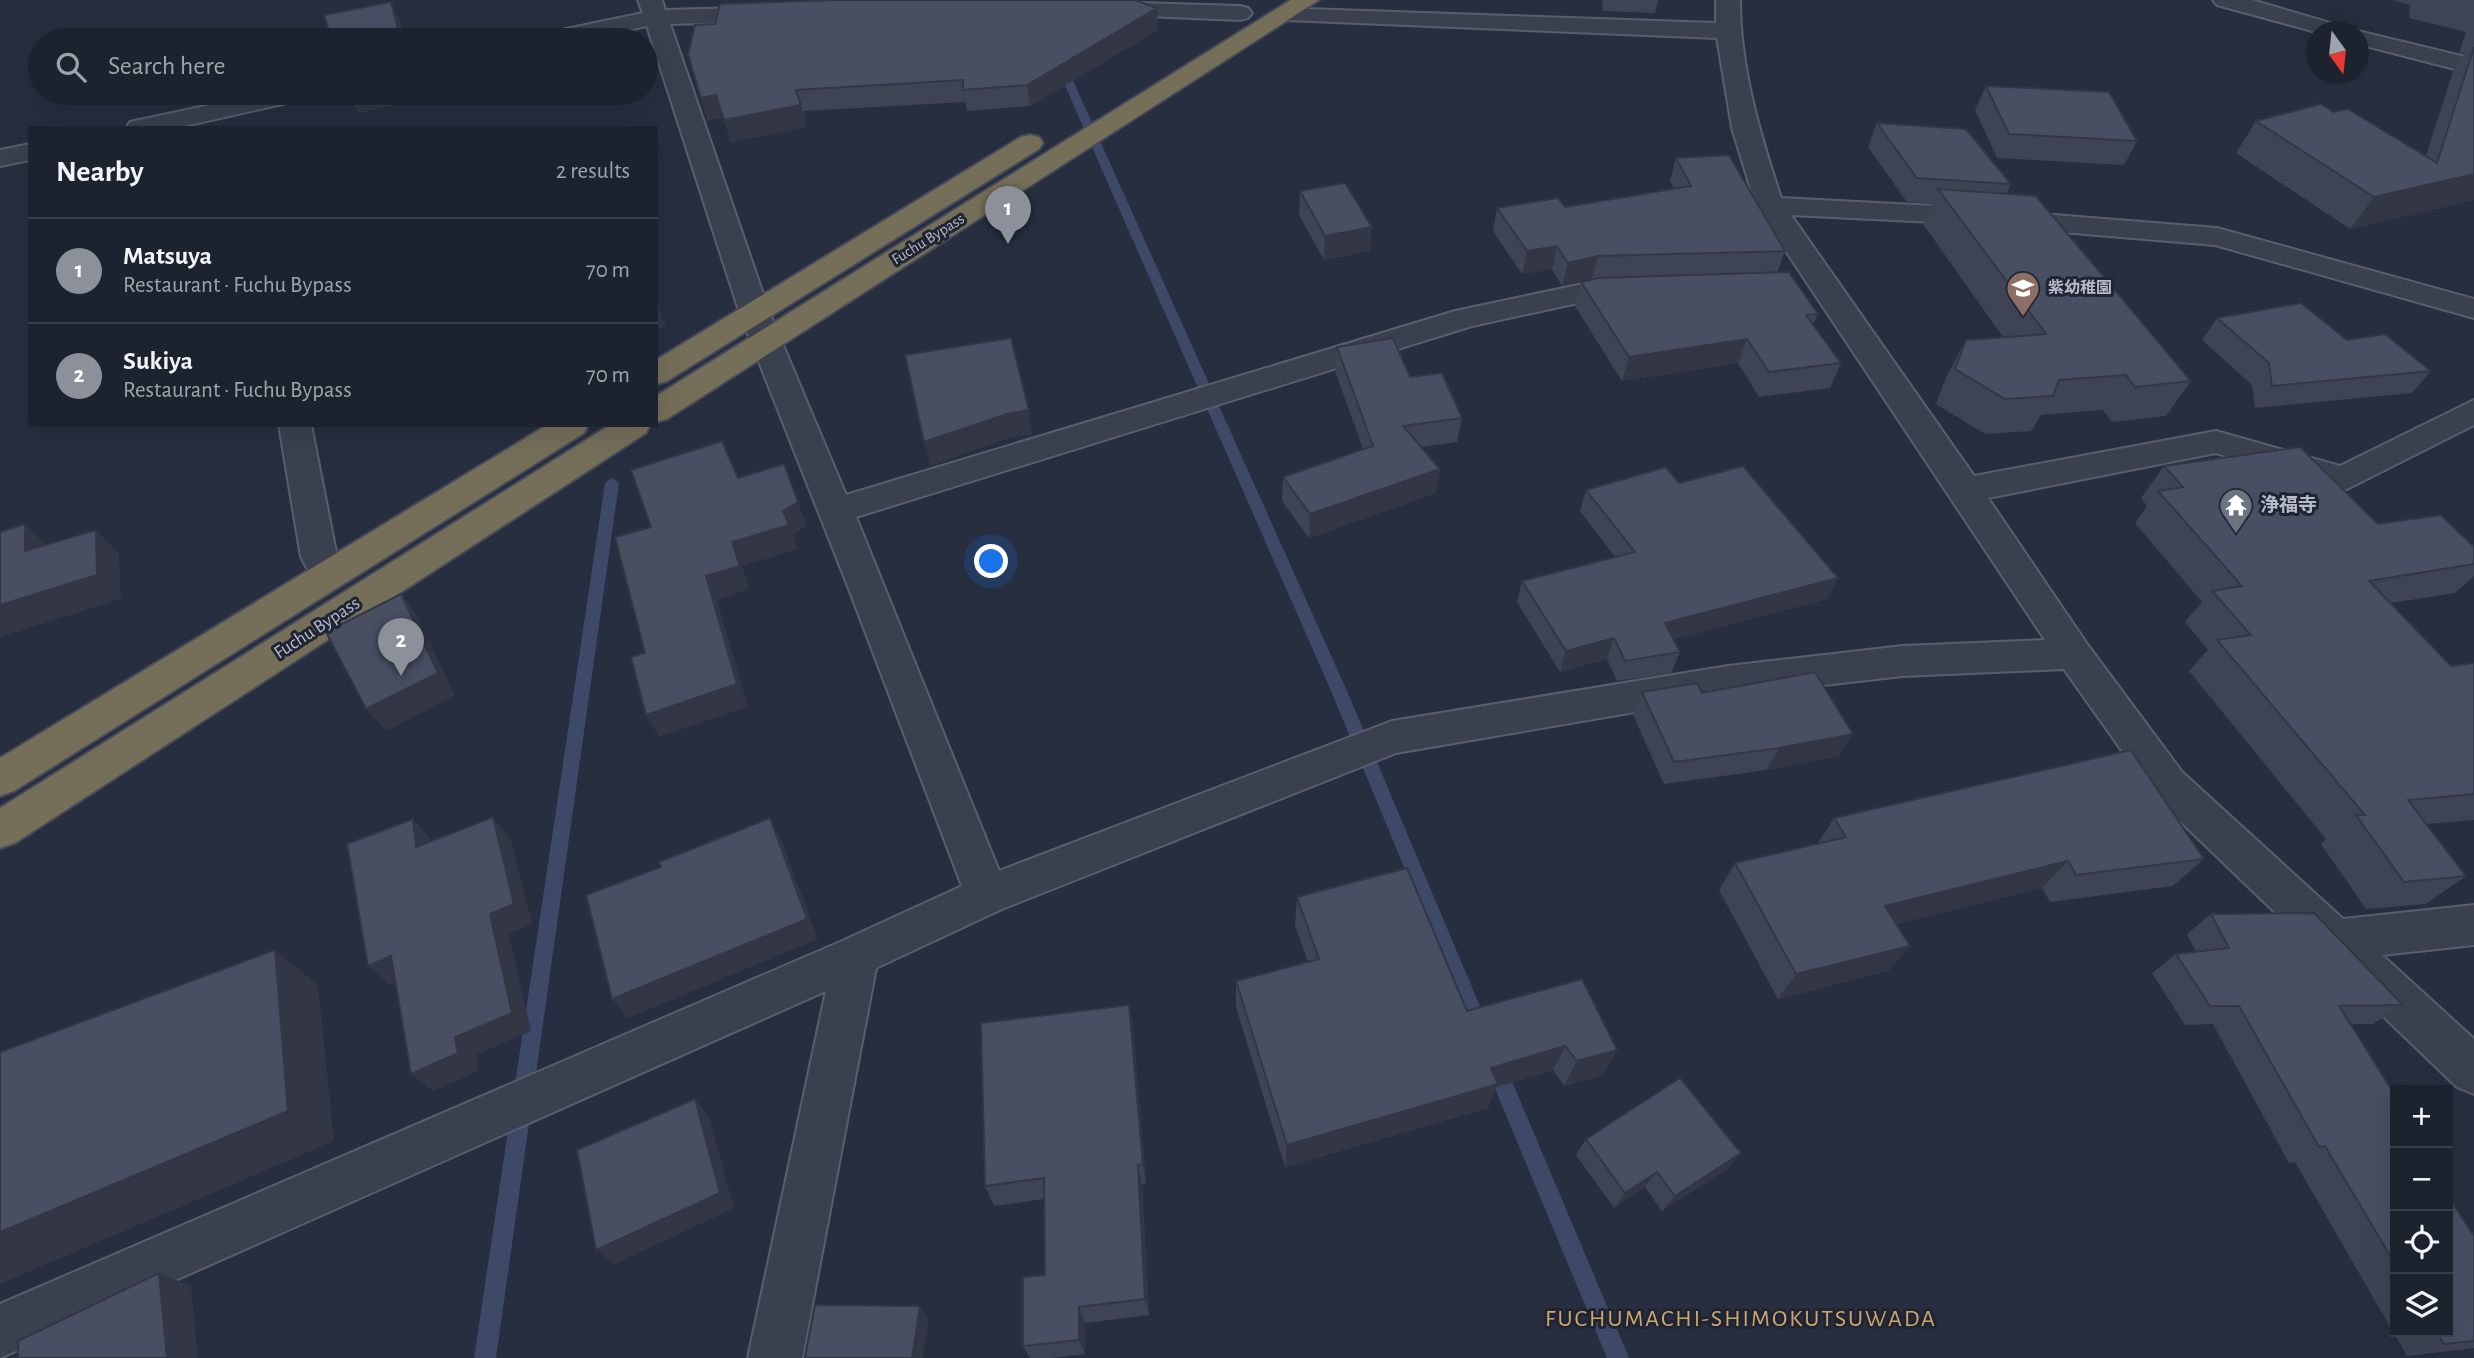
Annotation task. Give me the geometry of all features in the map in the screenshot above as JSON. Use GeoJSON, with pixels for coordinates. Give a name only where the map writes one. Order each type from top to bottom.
{"type":"FeatureCollection","features":[{"type":"Feature","properties":{"kind":"highway"},"geometry":{"type":"LineString","coordinates":[[1110,93],[1250,6]]}},
{"type":"Feature","properties":{"kind":"highway","name":"Fuchu Bypass"},"geometry":{"type":"LineString","coordinates":[[658,373],[762,327],[1296,6]]}},
{"type":"Feature","properties":{"kind":"highway","name":"Fuchu Bypass"},"geometry":{"type":"LineString","coordinates":[[658,409],[762,327],[1051,130]]}},
{"type":"Feature","properties":{"kind":"highway","name":"Fuchu Bypass"},"geometry":{"type":"LineString","coordinates":[[0,779],[569,427]]}},
{"type":"Feature","properties":{"kind":"highway","name":"Fuchu Bypass"},"geometry":{"type":"LineString","coordinates":[[0,830],[631,427]]}},
{"type":"Feature","properties":{"kind":"street"},"geometry":{"type":"LineString","coordinates":[[1728,0],[1728,31],[1745,128],[1770,206],[1809,284],[1965,490],[2074,654],[2168,784],[2474,1071]]}},
{"type":"Feature","properties":{"kind":"street"},"geometry":{"type":"LineString","coordinates":[[2225,0],[2306,22]]}},
{"type":"Feature","properties":{"kind":"street"},"geometry":{"type":"LineString","coordinates":[[1090,9],[1250,6]]}},
{"type":"Feature","properties":{"kind":"street"},"geometry":{"type":"LineString","coordinates":[[1296,6],[1728,31]]}},
{"type":"Feature","properties":{"kind":"street"},"geometry":{"type":"LineString","coordinates":[[654,8],[775,369],[837,510],[987,895]]}},
{"type":"Feature","properties":{"kind":"street"},"geometry":{"type":"LineString","coordinates":[[587,28],[654,8],[792,13]]}},
{"type":"Feature","properties":{"kind":"street"},"geometry":{"type":"LineString","coordinates":[[2369,39],[2474,67]]}},
{"type":"Feature","properties":{"kind":"street"},"geometry":{"type":"LineString","coordinates":[[158,126],[232,118],[267,105]]}},
{"type":"Feature","properties":{"kind":"street"},"geometry":{"type":"LineString","coordinates":[[0,159],[28,152]]}},
{"type":"Feature","properties":{"kind":"street"},"geometry":{"type":"LineString","coordinates":[[1770,206],[1954,215],[2217,237],[2474,309]]}},
{"type":"Feature","properties":{"kind":"street"},"geometry":{"type":"LineString","coordinates":[[837,510],[1466,318],[1592,291],[1660,289]]}},
{"type":"Feature","properties":{"kind":"street"},"geometry":{"type":"LineString","coordinates":[[1965,490],[2216,442],[2343,479],[2474,411]]}},
{"type":"Feature","properties":{"kind":"street"},"geometry":{"type":"LineString","coordinates":[[295,427],[319,557],[328,574]]}},
{"type":"Feature","properties":{"kind":"street"},"geometry":{"type":"LineString","coordinates":[[0,1331],[856,956],[987,895],[1392,737],[1728,681],[1903,661],[2074,654]]}},
{"type":"Feature","properties":{"kind":"street"},"geometry":{"type":"LineString","coordinates":[[2335,940],[2474,925]]}},
{"type":"Feature","properties":{"kind":"street"},"geometry":{"type":"LineString","coordinates":[[775,1358],[856,956]]}},
{"type":"Feature","properties":{"kind":"building"},"geometry":{"type":"Polygon","coordinates":[[[836,0],[1135,0],[1157,8],[1027,85],[963,90],[963,80],[796,90],[801,105],[724,120],[716,95],[701,98],[688,54],[695,25],[715,24],[720,4],[836,0]]]}},
{"type":"Feature","properties":{"kind":"building"},"geometry":{"type":"Polygon","coordinates":[[[391,2],[398,28],[328,28],[324,15],[391,2]]]}},
{"type":"Feature","properties":{"kind":"building"},"geometry":{"type":"Polygon","coordinates":[[[2474,47],[2474,174],[2374,197],[2256,121],[2321,104],[2333,112],[2348,109],[2437,163],[2474,47]]]}},
{"type":"Feature","properties":{"kind":"building"},"geometry":{"type":"Polygon","coordinates":[[[1986,86],[2109,92],[2137,141],[2009,134],[1986,86]]]}},
{"type":"Feature","properties":{"kind":"building"},"geometry":{"type":"Polygon","coordinates":[[[1877,123],[1966,129],[2011,184],[1917,178],[1877,123]]]}},
{"type":"Feature","properties":{"kind":"building"},"geometry":{"type":"Polygon","coordinates":[[[1729,155],[1785,251],[1598,256],[1568,263],[1557,246],[1527,251],[1497,208],[1558,198],[1565,207],[1691,186],[1676,158],[1729,155]]]}},
{"type":"Feature","properties":{"kind":"building"},"geometry":{"type":"Polygon","coordinates":[[[1345,183],[1372,227],[1325,236],[1300,191],[1345,183]]]}},
{"type":"Feature","properties":{"kind":"building"},"geometry":{"type":"Polygon","coordinates":[[[1938,189],[2036,196],[2191,381],[2135,387],[2126,375],[2059,380],[2053,396],[2005,399],[1955,369],[1966,340],[2046,334],[1938,189]]]}},
{"type":"Feature","properties":{"kind":"building"},"geometry":{"type":"Polygon","coordinates":[[[1789,272],[1818,314],[1806,315],[1841,363],[1769,372],[1747,339],[1629,357],[1581,282],[1598,278],[1789,272]]]}},
{"type":"Feature","properties":{"kind":"building"},"geometry":{"type":"Polygon","coordinates":[[[2301,303],[2347,340],[2385,334],[2431,371],[2272,386],[2269,363],[2217,318],[2301,303]]]}},
{"type":"Feature","properties":{"kind":"building"},"geometry":{"type":"Polygon","coordinates":[[[1011,338],[1029,410],[1007,414],[924,442],[905,355],[1011,338]]]}},
{"type":"Feature","properties":{"kind":"building"},"geometry":{"type":"Polygon","coordinates":[[[1393,338],[1410,377],[1442,373],[1462,418],[1403,426],[1440,469],[1310,514],[1283,477],[1373,446],[1337,347],[1393,338]]]}},
{"type":"Feature","properties":{"kind":"building"},"geometry":{"type":"Polygon","coordinates":[[[722,441],[738,478],[784,464],[798,502],[783,511],[789,525],[732,542],[740,566],[706,576],[737,684],[646,715],[631,657],[645,653],[615,537],[651,527],[631,470],[722,441]]]}},
{"type":"Feature","properties":{"kind":"building"},"geometry":{"type":"Polygon","coordinates":[[[2300,447],[2378,524],[2441,515],[2474,547],[2474,564],[2369,581],[2451,666],[2474,663],[2474,794],[2408,800],[2466,876],[2404,882],[2356,815],[2365,815],[2217,640],[2251,635],[2212,591],[2242,586],[2158,491],[2183,487],[2164,466],[2300,447]]]}},
{"type":"Feature","properties":{"kind":"building"},"geometry":{"type":"Polygon","coordinates":[[[1743,466],[1838,578],[1665,623],[1680,652],[1625,661],[1614,638],[1566,651],[1522,581],[1635,552],[1586,490],[1666,467],[1679,483],[1743,466]]]}},
{"type":"Feature","properties":{"kind":"building"},"geometry":{"type":"Polygon","coordinates":[[[25,524],[25,551],[96,530],[97,575],[0,605],[0,532],[25,524]]]}},
{"type":"Feature","properties":{"kind":"building"},"geometry":{"type":"Polygon","coordinates":[[[401,594],[438,673],[366,709],[326,632],[401,594]]]}},
{"type":"Feature","properties":{"kind":"building"},"geometry":{"type":"Polygon","coordinates":[[[1815,672],[1853,734],[1779,748],[1674,762],[1642,692],[1697,683],[1702,693],[1815,672]]]}},
{"type":"Feature","properties":{"kind":"building"},"geometry":{"type":"Polygon","coordinates":[[[2131,750],[2204,859],[2076,875],[2068,861],[1885,906],[1910,946],[1796,974],[1735,863],[1846,837],[1834,818],[2131,750]]]}},
{"type":"Feature","properties":{"kind":"building"},"geometry":{"type":"Polygon","coordinates":[[[493,817],[514,904],[490,914],[512,1013],[455,1037],[458,1053],[411,1074],[391,956],[368,966],[347,844],[413,819],[416,847],[493,817]]]}},
{"type":"Feature","properties":{"kind":"building"},"geometry":{"type":"Polygon","coordinates":[[[770,818],[807,919],[612,999],[586,895],[661,867],[659,862],[770,818]]]}},
{"type":"Feature","properties":{"kind":"building"},"geometry":{"type":"Polygon","coordinates":[[[1407,868],[1467,1011],[1582,979],[1617,1050],[1577,1061],[1565,1046],[1491,1068],[1498,1084],[1287,1145],[1236,981],[1319,959],[1297,897],[1407,868]]]}},
{"type":"Feature","properties":{"kind":"building"},"geometry":{"type":"Polygon","coordinates":[[[2314,913],[2403,1005],[2339,1006],[2390,1087],[2390,1256],[2325,1146],[2319,1147],[2239,1006],[2210,1006],[2176,954],[2229,948],[2211,914],[2314,913]]]}},
{"type":"Feature","properties":{"kind":"building"},"geometry":{"type":"Polygon","coordinates":[[[275,950],[288,1111],[0,1232],[0,1052],[275,950]]]}},
{"type":"Feature","properties":{"kind":"building"},"geometry":{"type":"Polygon","coordinates":[[[1129,1005],[1143,1164],[1138,1165],[1145,1299],[1079,1307],[1079,1340],[1023,1346],[1023,1277],[1045,1275],[1044,1178],[985,1186],[981,1023],[1129,1005]]]}},
{"type":"Feature","properties":{"kind":"building"},"geometry":{"type":"Polygon","coordinates":[[[1680,1078],[1741,1153],[1675,1196],[1657,1172],[1625,1193],[1586,1139],[1680,1078]]]}},
{"type":"Feature","properties":{"kind":"building"},"geometry":{"type":"Polygon","coordinates":[[[695,1099],[720,1193],[596,1250],[577,1150],[695,1099]]]}},
{"type":"Feature","properties":{"kind":"building"},"geometry":{"type":"Polygon","coordinates":[[[2453,1204],[2474,1236],[2474,1341],[2444,1344],[2439,1337],[2453,1337],[2453,1204]]]}},
{"type":"Feature","properties":{"kind":"building"},"geometry":{"type":"Polygon","coordinates":[[[159,1273],[167,1358],[18,1358],[18,1341],[159,1273]]]}},
{"type":"Feature","properties":{"kind":"building"},"geometry":{"type":"Polygon","coordinates":[[[815,1305],[920,1306],[912,1358],[805,1358],[815,1305]]]}},
{"type":"Feature","properties":{"kind":"waterway"},"geometry":{"type":"LineString","coordinates":[[1061,65],[1339,691],[1481,1030]]}},
{"type":"Feature","properties":{"kind":"waterway"},"geometry":{"type":"LineString","coordinates":[[485,1358],[612,483]]}},
{"type":"Feature","properties":{"kind":"waterway"},"geometry":{"type":"LineString","coordinates":[[1496,1067],[1618,1358]]}},
{"type":"Feature","properties":{"kind":"place","name":"Matsuya"},"geometry":{"type":"Point","coordinates":[1008,244]}},
{"type":"Feature","properties":{"kind":"place","name":"紫幼稚園"},"geometry":{"type":"Point","coordinates":[2023,318]}},
{"type":"Feature","properties":{"kind":"place","name":"浄福寺"},"geometry":{"type":"Point","coordinates":[2236,535]}},
{"type":"Feature","properties":{"kind":"place","name":"Sukiya"},"geometry":{"type":"Point","coordinates":[401,676]}},
{"type":"Feature","properties":{"kind":"district","name":"FUCHUMACHI-SHIMOKUTSUWADA"},"geometry":{"type":"Point","coordinates":[1741,1319]}}]}
